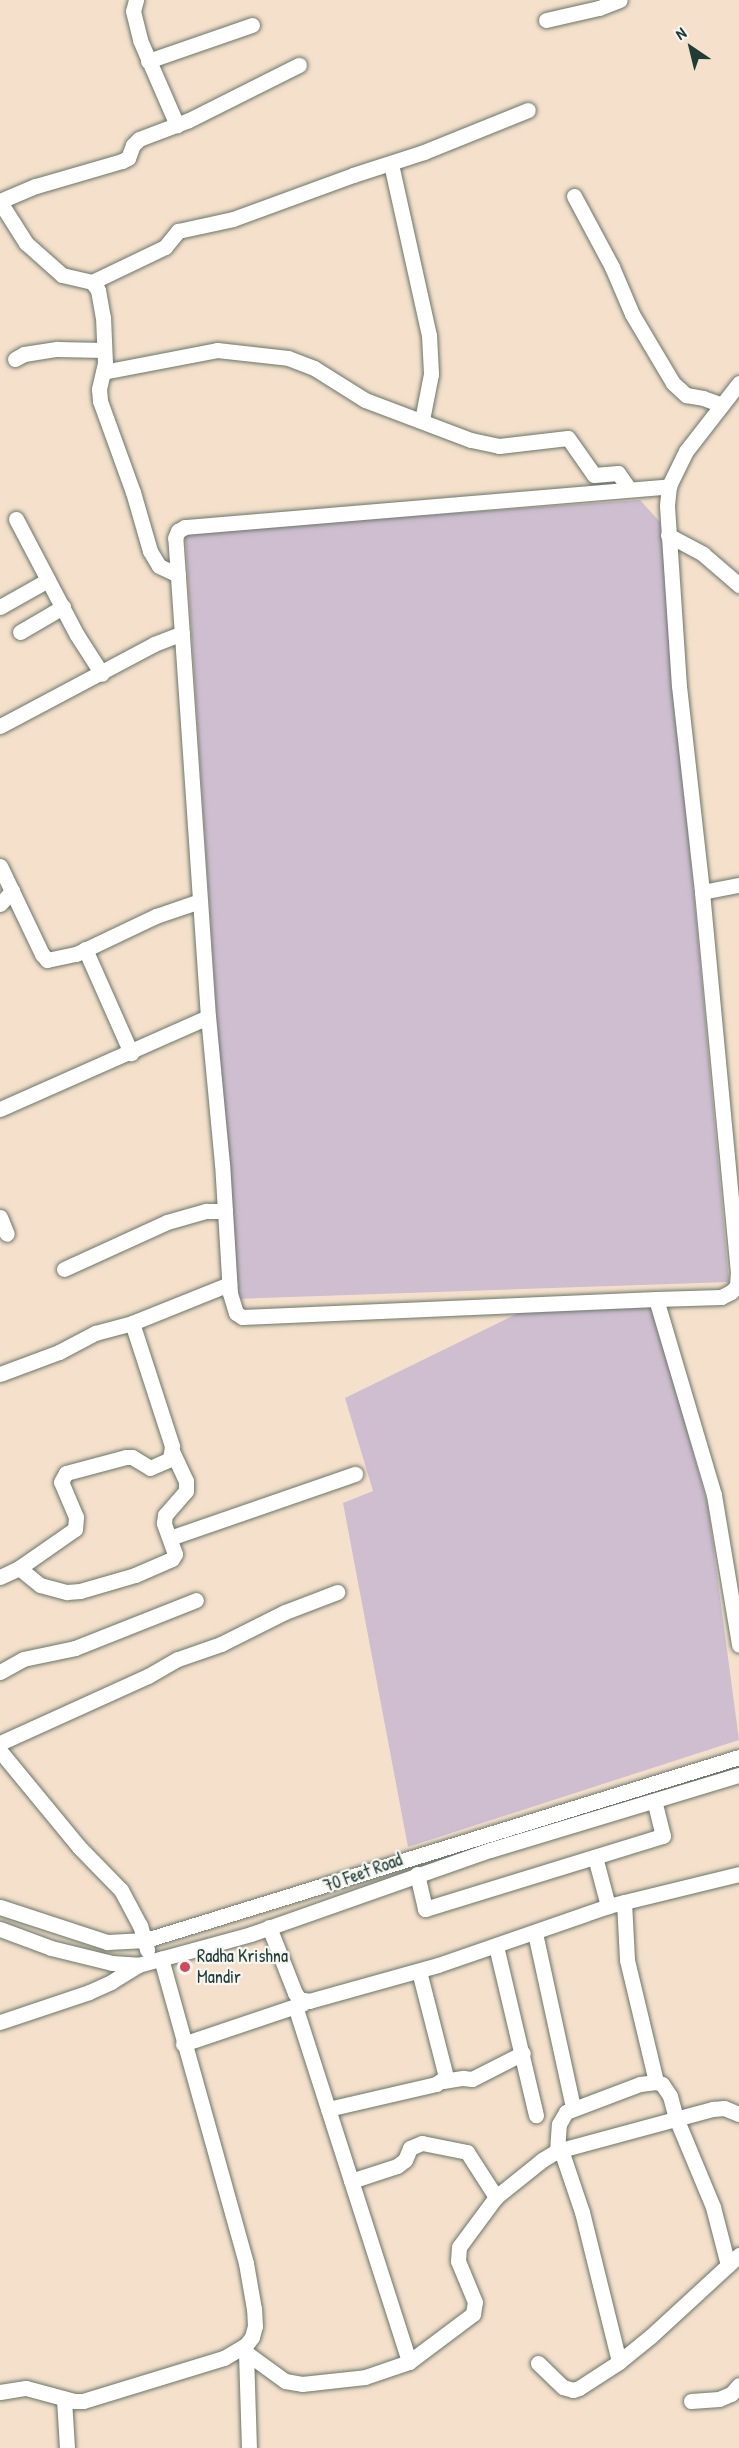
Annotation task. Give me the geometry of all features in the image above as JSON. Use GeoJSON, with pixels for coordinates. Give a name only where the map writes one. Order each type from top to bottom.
{"type":"FeatureCollection","features":[{"type":"Feature","properties":{"kind":"street"},"geometry":{"type":"LineString","coordinates":[[136,0],[133,11],[135,24],[148,61],[177,125]]}},
{"type":"Feature","properties":{"kind":"street"},"geometry":{"type":"LineString","coordinates":[[546,20],[599,8],[620,0]]}},
{"type":"Feature","properties":{"kind":"street"},"geometry":{"type":"LineString","coordinates":[[148,61],[252,25]]}},
{"type":"Feature","properties":{"kind":"street"},"geometry":{"type":"LineString","coordinates":[[299,65],[177,125],[139,139],[133,145],[128,158],[122,161],[36,186],[0,201],[26,243],[62,275],[92,282],[165,247],[178,231],[233,219],[353,175],[391,164],[528,110]]}},
{"type":"Feature","properties":{"kind":"street"},"geometry":{"type":"LineString","coordinates":[[391,164],[431,350],[431,374],[422,420]]}},
{"type":"Feature","properties":{"kind":"street"},"geometry":{"type":"LineString","coordinates":[[574,196],[612,267],[632,314],[673,383],[686,395],[722,405]]}},
{"type":"Feature","properties":{"kind":"street"},"geometry":{"type":"LineString","coordinates":[[92,282],[101,298],[104,350],[103,372],[99,389],[100,400],[133,492],[150,551],[159,566],[178,575]]}},
{"type":"Feature","properties":{"kind":"street"},"geometry":{"type":"LineString","coordinates":[[15,359],[24,354],[57,349],[104,350]]}},
{"type":"Feature","properties":{"kind":"street"},"geometry":{"type":"LineString","coordinates":[[103,372],[217,350],[288,358],[314,368],[365,400],[471,440],[499,446],[568,438],[594,475],[618,473],[629,489]]}},
{"type":"Feature","properties":{"kind":"street"},"geometry":{"type":"LineString","coordinates":[[669,486],[185,528],[178,531],[176,538],[178,575],[200,901],[229,1284],[232,1306],[242,1317],[721,1297],[737,1286],[737,1233],[679,686],[666,506],[669,486],[686,451],[739,383]]}},
{"type":"Feature","properties":{"kind":"street"},"geometry":{"type":"LineString","coordinates":[[16,519],[102,674]]}},
{"type":"Feature","properties":{"kind":"street"},"geometry":{"type":"LineString","coordinates":[[668,535],[703,554],[739,585]]}},
{"type":"Feature","properties":{"kind":"street"},"geometry":{"type":"LineString","coordinates":[[0,607],[48,580]]}},
{"type":"Feature","properties":{"kind":"street"},"geometry":{"type":"LineString","coordinates":[[21,632],[63,607]]}},
{"type":"Feature","properties":{"kind":"street"},"geometry":{"type":"LineString","coordinates":[[0,726],[102,674],[154,644],[182,633]]}},
{"type":"Feature","properties":{"kind":"street"},"geometry":{"type":"LineString","coordinates":[[0,866],[47,960],[64,958],[156,916],[200,901]]}},
{"type":"Feature","properties":{"kind":"street"},"geometry":{"type":"LineString","coordinates":[[702,892],[739,885]]}},
{"type":"Feature","properties":{"kind":"street"},"geometry":{"type":"LineString","coordinates":[[0,904],[12,891]]}},
{"type":"Feature","properties":{"kind":"street"},"geometry":{"type":"LineString","coordinates":[[85,949],[131,1053]]}},
{"type":"Feature","properties":{"kind":"street"},"geometry":{"type":"LineString","coordinates":[[0,1109],[208,1017]]}},
{"type":"Feature","properties":{"kind":"street"},"geometry":{"type":"LineString","coordinates":[[64,1269],[167,1222],[207,1211],[225,1211]]}},
{"type":"Feature","properties":{"kind":"street"},"geometry":{"type":"LineString","coordinates":[[0,1217],[7,1234]]}},
{"type":"Feature","properties":{"kind":"street"},"geometry":{"type":"LineString","coordinates":[[0,1374],[59,1352],[95,1333],[132,1323],[229,1284]]}},
{"type":"Feature","properties":{"kind":"street"},"geometry":{"type":"LineString","coordinates":[[656,1299],[714,1494],[739,1646]]}},
{"type":"Feature","properties":{"kind":"street"},"geometry":{"type":"LineString","coordinates":[[19,1568],[32,1581],[53,1590],[80,1591],[135,1575],[172,1559],[175,1554],[164,1523],[165,1515],[186,1491],[183,1472],[173,1453],[132,1323]]}},
{"type":"Feature","properties":{"kind":"street"},"geometry":{"type":"LineString","coordinates":[[0,1577],[19,1568],[71,1534],[77,1524],[62,1482],[66,1473],[126,1457],[132,1457],[150,1468],[170,1459],[173,1453]]}},
{"type":"Feature","properties":{"kind":"street"},"geometry":{"type":"LineString","coordinates":[[170,1538],[355,1474]]}},
{"type":"Feature","properties":{"kind":"street"},"geometry":{"type":"LineString","coordinates":[[0,1743],[148,1676],[178,1659],[221,1644],[285,1612],[337,1592]]}},
{"type":"Feature","properties":{"kind":"street"},"geometry":{"type":"LineString","coordinates":[[0,1672],[23,1659],[75,1648],[196,1600]]}},
{"type":"Feature","properties":{"kind":"street"},"geometry":{"type":"LineString","coordinates":[[0,1751],[80,1847],[120,1890],[146,1940],[149,1962],[183,2044],[230,2201],[248,2272],[255,2326],[252,2337],[243,2351],[249,2448]]}},
{"type":"Feature","properties":{"kind":"street","name":"70 Feet Road"},"geometry":{"type":"LineString","coordinates":[[0,1907],[107,1942],[146,1940],[739,1757]]}},
{"type":"Feature","properties":{"kind":"street","name":"70 Feet Road"},"geometry":{"type":"LineString","coordinates":[[0,1929],[51,1948],[112,1963],[149,1962],[269,1928],[417,1874],[739,1775]]}},
{"type":"Feature","properties":{"kind":"street"},"geometry":{"type":"LineString","coordinates":[[417,1874],[425,1909],[595,1857],[663,1836],[654,1801]]}},
{"type":"Feature","properties":{"kind":"street"},"geometry":{"type":"LineString","coordinates":[[595,1857],[608,1906]]}},
{"type":"Feature","properties":{"kind":"street"},"geometry":{"type":"LineString","coordinates":[[183,2044],[302,2004],[419,1971],[496,1946],[608,1906],[739,1874]]}},
{"type":"Feature","properties":{"kind":"street"},"geometry":{"type":"LineString","coordinates":[[624,1902],[627,1960],[656,2082]]}},
{"type":"Feature","properties":{"kind":"street"},"geometry":{"type":"LineString","coordinates":[[269,1928],[295,1993],[302,2004],[328,2109],[409,2362]]}},
{"type":"Feature","properties":{"kind":"street"},"geometry":{"type":"LineString","coordinates":[[535,1933],[573,2108]]}},
{"type":"Feature","properties":{"kind":"street"},"geometry":{"type":"LineString","coordinates":[[496,1946],[536,2115]]}},
{"type":"Feature","properties":{"kind":"street"},"geometry":{"type":"LineString","coordinates":[[0,2022],[89,1992],[149,1962]]}},
{"type":"Feature","properties":{"kind":"street"},"geometry":{"type":"LineString","coordinates":[[419,1971],[446,2072],[443,2081]]}},
{"type":"Feature","properties":{"kind":"street"},"geometry":{"type":"LineString","coordinates":[[328,2109],[443,2081],[472,2079],[523,2054]]}},
{"type":"Feature","properties":{"kind":"street"},"geometry":{"type":"LineString","coordinates":[[538,2363],[556,2382],[573,2390],[619,2362],[671,2319],[734,2260],[675,2118],[670,2096],[662,2084],[656,2082],[640,2084],[573,2108],[560,2119],[559,2150],[582,2212],[619,2362]]}},
{"type":"Feature","properties":{"kind":"street"},"geometry":{"type":"LineString","coordinates":[[243,2351],[285,2380],[302,2384],[365,2377],[409,2362],[473,2314],[475,2302],[457,2253],[496,2197],[559,2150],[635,2132],[675,2118],[724,2108],[739,2114]]}},
{"type":"Feature","properties":{"kind":"street"},"geometry":{"type":"LineString","coordinates":[[351,2181],[397,2166],[405,2160],[410,2148],[422,2143],[467,2152],[496,2197]]}},
{"type":"Feature","properties":{"kind":"street"},"geometry":{"type":"LineString","coordinates":[[0,2392],[26,2388],[64,2399],[82,2401],[243,2351]]}},
{"type":"Feature","properties":{"kind":"street"},"geometry":{"type":"LineString","coordinates":[[691,2401],[719,2399],[731,2394],[739,2385]]}},
{"type":"Feature","properties":{"kind":"street"},"geometry":{"type":"LineString","coordinates":[[64,2399],[67,2448]]}},
{"type":"Feature","properties":{"kind":"shaded area"},"geometry":{"type":"Polygon","coordinates":[[[640,500],[660,522],[729,1282],[235,1299],[185,532],[640,500]]]}},
{"type":"Feature","properties":{"kind":"shaded area"},"geometry":{"type":"Polygon","coordinates":[[[652,1303],[708,1507],[739,1740],[408,1847],[343,1503],[373,1491],[345,1398],[527,1309],[652,1303]]]}},
{"type":"Feature","properties":{"kind":"place","name":"Radha Krishna Mandir"},"geometry":{"type":"Point","coordinates":[185,1967]}}]}
